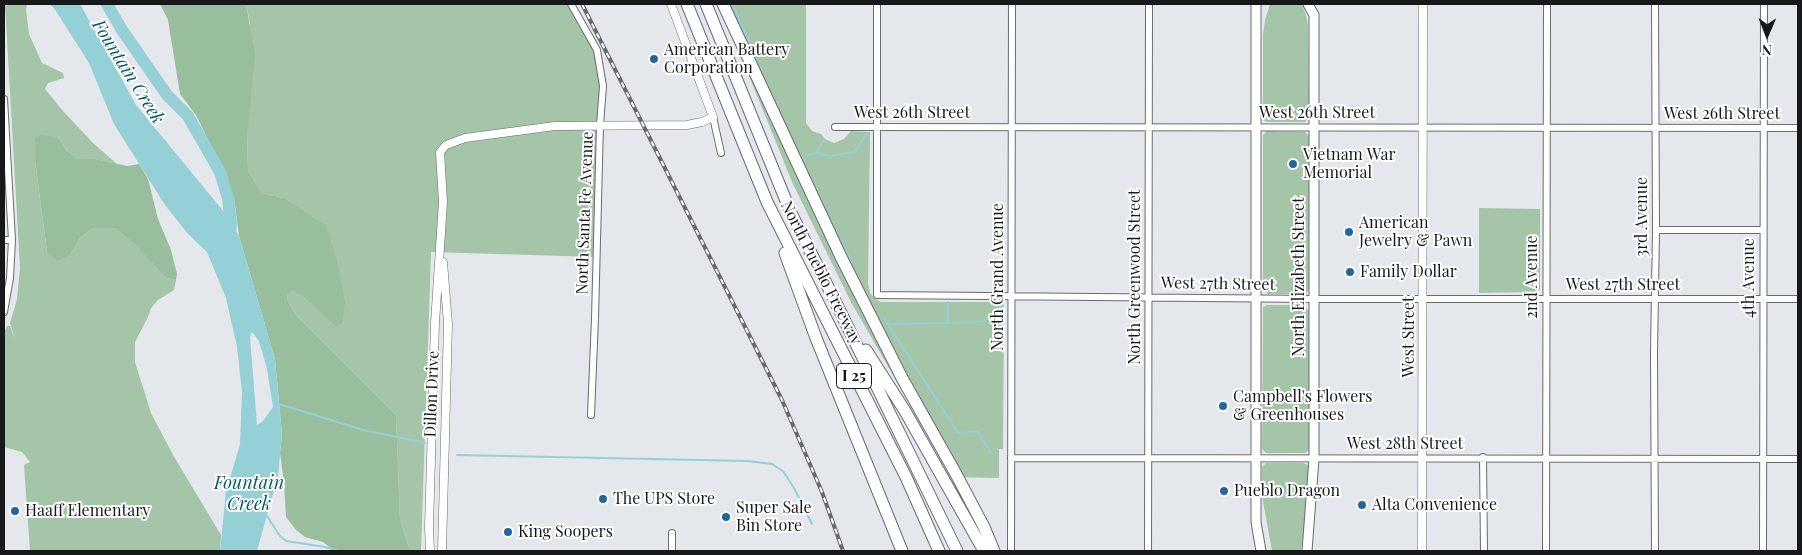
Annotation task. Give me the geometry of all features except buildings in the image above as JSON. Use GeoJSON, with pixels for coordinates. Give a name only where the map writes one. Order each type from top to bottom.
{"type":"FeatureCollection","features":[{"type":"Feature","properties":{"kind":"highway","name":"North Pueblo Freeway"},"geometry":{"type":"LineString","coordinates":[[688,4],[766,202],[906,477],[939,551]]}},
{"type":"Feature","properties":{"kind":"highway","name":"North Pueblo Freeway"},"geometry":{"type":"LineString","coordinates":[[706,4],[790,213],[957,551]]}},
{"type":"Feature","properties":{"kind":"highway"},"geometry":{"type":"LineString","coordinates":[[723,4],[841,257],[902,378],[984,527],[994,551]]}},
{"type":"Feature","properties":{"kind":"highway"},"geometry":{"type":"LineString","coordinates":[[766,202],[816,338],[900,551]]}},
{"type":"Feature","properties":{"kind":"highway"},"geometry":{"type":"LineString","coordinates":[[839,309],[905,410],[984,551]]}},
{"type":"Feature","properties":{"kind":"main road"},"geometry":{"type":"LineString","coordinates":[[1255,551],[1257,298],[1256,4]]}},
{"type":"Feature","properties":{"kind":"main road"},"geometry":{"type":"LineString","coordinates":[[1257,19],[1263,4]]}},
{"type":"Feature","properties":{"kind":"main road","name":"North Elizabeth Street"},"geometry":{"type":"LineString","coordinates":[[1308,4],[1314,15],[1314,458],[1308,548]]}},
{"type":"Feature","properties":{"kind":"main road"},"geometry":{"type":"LineString","coordinates":[[1256,528],[1261,551]]}},
{"type":"Feature","properties":{"kind":"street"},"geometry":{"type":"LineString","coordinates":[[571,4],[597,50],[603,86],[600,125]]}},
{"type":"Feature","properties":{"kind":"street"},"geometry":{"type":"LineString","coordinates":[[671,4],[713,117],[721,153]]}},
{"type":"Feature","properties":{"kind":"street"},"geometry":{"type":"LineString","coordinates":[[877,4],[877,127]]}},
{"type":"Feature","properties":{"kind":"street","name":"North Grand Avenue"},"geometry":{"type":"LineString","coordinates":[[1011,551],[1012,4]]}},
{"type":"Feature","properties":{"kind":"street","name":"North Greenwood Street"},"geometry":{"type":"LineString","coordinates":[[1148,551],[1149,4]]}},
{"type":"Feature","properties":{"kind":"street","name":"West Street"},"geometry":{"type":"LineString","coordinates":[[1422,551],[1423,4]]}},
{"type":"Feature","properties":{"kind":"street","name":"2nd Avenue"},"geometry":{"type":"LineString","coordinates":[[1546,551],[1547,4]]}},
{"type":"Feature","properties":{"kind":"street","name":"3rd Avenue"},"geometry":{"type":"LineString","coordinates":[[1655,4],[1655,551]]}},
{"type":"Feature","properties":{"kind":"street","name":"4th Avenue"},"geometry":{"type":"LineString","coordinates":[[1763,551],[1764,4]]}},
{"type":"Feature","properties":{"kind":"street"},"geometry":{"type":"LineString","coordinates":[[4,99],[5,146],[12,240],[10,278],[4,312]]}},
{"type":"Feature","properties":{"kind":"street","name":"North Santa Fe Avenue"},"geometry":{"type":"LineString","coordinates":[[591,415],[596,311],[600,125],[687,125],[702,122],[713,117]]}},
{"type":"Feature","properties":{"kind":"street","name":"Dillon Drive"},"geometry":{"type":"LineString","coordinates":[[430,551],[429,527],[435,323],[443,202],[440,152],[446,145],[465,138],[555,126],[600,125]]}},
{"type":"Feature","properties":{"kind":"street","name":"West 26th Street"},"geometry":{"type":"LineString","coordinates":[[836,127],[1798,128]]}},
{"type":"Feature","properties":{"kind":"street","name":"West 27th Street"},"geometry":{"type":"LineString","coordinates":[[877,127],[877,295],[1314,300],[1798,299]]}},
{"type":"Feature","properties":{"kind":"street"},"geometry":{"type":"LineString","coordinates":[[1656,230],[1763,230]]}},
{"type":"Feature","properties":{"kind":"street","name":"Dillon Drive"},"geometry":{"type":"LineString","coordinates":[[441,238],[448,324],[442,551]]}},
{"type":"Feature","properties":{"kind":"street"},"geometry":{"type":"LineString","coordinates":[[4,240],[12,240]]}},
{"type":"Feature","properties":{"kind":"street"},"geometry":{"type":"LineString","coordinates":[[1483,457],[1484,551]]}},
{"type":"Feature","properties":{"kind":"street","name":"West 28th Street"},"geometry":{"type":"LineString","coordinates":[[1011,458],[1483,457],[1798,459]]}},
{"type":"Feature","properties":{"kind":"street"},"geometry":{"type":"LineString","coordinates":[[672,534],[672,551]]}},
{"type":"Feature","properties":{"kind":"green space"},"geometry":{"type":"Polygon","coordinates":[[[5,4],[27,4],[29,34],[42,63],[63,73],[64,78],[48,83],[45,89],[94,144],[117,164],[95,159],[78,159],[67,151],[58,137],[35,139],[35,160],[47,252],[70,255],[81,237],[94,228],[114,228],[136,244],[166,278],[176,280],[174,290],[158,300],[151,308],[135,342],[135,362],[151,413],[173,455],[221,535],[220,551],[30,551],[24,465],[30,462],[22,452],[4,447],[4,332],[7,326],[10,326],[15,340],[10,323],[17,299],[20,268],[5,4]]]}},
{"type":"Feature","properties":{"kind":"green space"},"geometry":{"type":"Polygon","coordinates":[[[160,4],[246,4],[255,55],[247,136],[248,170],[261,193],[284,198],[326,226],[337,260],[345,302],[342,323],[336,326],[307,300],[292,290],[287,295],[288,302],[298,317],[396,415],[400,519],[410,551],[338,551],[323,542],[305,537],[296,530],[286,517],[280,453],[282,435],[275,359],[239,236],[234,198],[196,115],[180,94],[168,20],[160,4]]]}},
{"type":"Feature","properties":{"kind":"green space"},"geometry":{"type":"Polygon","coordinates":[[[246,4],[571,4],[597,50],[603,86],[597,257],[431,252],[421,551],[410,551],[400,519],[396,415],[298,317],[288,302],[287,295],[291,289],[307,300],[284,198],[261,193],[248,170],[250,24],[246,4]]]}},
{"type":"Feature","properties":{"kind":"green space"},"geometry":{"type":"Polygon","coordinates":[[[720,4],[806,4],[806,123],[812,131],[821,134],[825,139],[834,143],[844,139],[851,131],[870,132],[868,283],[870,293],[874,298],[881,302],[999,302],[1004,305],[1003,449],[999,449],[999,478],[952,477],[852,304],[792,182],[720,4]]]}},
{"type":"Feature","properties":{"kind":"green space"},"geometry":{"type":"Polygon","coordinates":[[[1270,4],[1302,4],[1306,15],[1308,25],[1309,118],[1305,122],[1267,122],[1263,120],[1263,34],[1270,4]]]}},
{"type":"Feature","properties":{"kind":"green space"},"geometry":{"type":"Polygon","coordinates":[[[1267,131],[1305,132],[1309,136],[1309,289],[1304,294],[1268,294],[1263,290],[1263,135],[1267,131]]]}},
{"type":"Feature","properties":{"kind":"green space"},"geometry":{"type":"Polygon","coordinates":[[[41,135],[58,137],[67,151],[78,159],[95,159],[127,166],[139,164],[148,179],[158,219],[171,250],[177,274],[176,280],[166,278],[134,243],[114,228],[94,228],[81,237],[70,255],[57,261],[47,252],[35,160],[35,139],[41,135]]]}},
{"type":"Feature","properties":{"kind":"green space"},"geometry":{"type":"Polygon","coordinates":[[[1479,208],[1540,209],[1540,289],[1538,292],[1479,293],[1479,208]]]}},
{"type":"Feature","properties":{"kind":"green space"},"geometry":{"type":"Polygon","coordinates":[[[1267,305],[1304,305],[1309,311],[1309,450],[1305,453],[1266,453],[1262,449],[1263,307],[1267,305]]]}},
{"type":"Feature","properties":{"kind":"green space"},"geometry":{"type":"Polygon","coordinates":[[[1266,463],[1303,463],[1308,465],[1308,501],[1301,551],[1272,551],[1262,496],[1262,467],[1266,463]]]}},
{"type":"Feature","properties":{"kind":"water","name":"Fountain Creek"},"geometry":{"type":"Polygon","coordinates":[[[50,4],[80,4],[136,105],[224,212],[239,236],[275,359],[282,435],[278,476],[257,551],[220,551],[226,492],[240,444],[242,392],[237,347],[226,298],[207,252],[188,234],[165,205],[114,124],[89,63],[50,4]],[[252,332],[250,337],[257,425],[263,421],[273,407],[267,369],[259,341],[252,332]]]}},
{"type":"Feature","properties":{"kind":"waterway","name":"Fountain Creek"},"geometry":{"type":"LineString","coordinates":[[107,4],[122,30],[167,95],[188,116],[220,172],[228,198],[231,223],[229,240]]}},
{"type":"Feature","properties":{"kind":"waterway"},"geometry":{"type":"LineString","coordinates":[[733,4],[762,74]]}},
{"type":"Feature","properties":{"kind":"waterway"},"geometry":{"type":"LineString","coordinates":[[814,153],[830,156],[854,152],[867,134]]}},
{"type":"Feature","properties":{"kind":"waterway"},"geometry":{"type":"LineString","coordinates":[[801,158],[817,152],[824,140]]}},
{"type":"Feature","properties":{"kind":"waterway"},"geometry":{"type":"LineString","coordinates":[[834,230],[852,263]]}},
{"type":"Feature","properties":{"kind":"waterway"},"geometry":{"type":"LineString","coordinates":[[947,324],[948,302]]}},
{"type":"Feature","properties":{"kind":"waterway"},"geometry":{"type":"LineString","coordinates":[[888,324],[983,322],[1002,305]]}},
{"type":"Feature","properties":{"kind":"waterway"},"geometry":{"type":"LineString","coordinates":[[884,318],[958,433],[978,432],[991,453]]}},
{"type":"Feature","properties":{"kind":"waterway"},"geometry":{"type":"LineString","coordinates":[[279,404],[363,430],[425,443]]}},
{"type":"Feature","properties":{"kind":"waterway"},"geometry":{"type":"LineString","coordinates":[[457,455],[748,461],[772,464],[783,471],[812,524]]}},
{"type":"Feature","properties":{"kind":"waterway"},"geometry":{"type":"LineString","coordinates":[[267,516],[280,536],[286,541],[338,551]]}},
{"type":"Feature","properties":{"kind":"railway"},"geometry":{"type":"LineString","coordinates":[[582,4],[782,400],[822,492],[843,551]]}},
{"type":"Feature","properties":{"kind":"place","name":"American Battery Corporation"},"geometry":{"type":"Point","coordinates":[654,59]}},
{"type":"Feature","properties":{"kind":"place","name":"Vietnam War Memorial"},"geometry":{"type":"Point","coordinates":[1293,164]}},
{"type":"Feature","properties":{"kind":"place","name":"American Jewelry & Pawn"},"geometry":{"type":"Point","coordinates":[1349,232]}},
{"type":"Feature","properties":{"kind":"place","name":"Family Dollar"},"geometry":{"type":"Point","coordinates":[1350,272]}},
{"type":"Feature","properties":{"kind":"place","name":"Campbell's Flowers & Greenhouses"},"geometry":{"type":"Point","coordinates":[1223,406]}},
{"type":"Feature","properties":{"kind":"place","name":"Pueblo Dragon"},"geometry":{"type":"Point","coordinates":[1224,491]}},
{"type":"Feature","properties":{"kind":"place","name":"The UPS Store"},"geometry":{"type":"Point","coordinates":[603,499]}},
{"type":"Feature","properties":{"kind":"place","name":"Alta Convenience"},"geometry":{"type":"Point","coordinates":[1362,505]}},
{"type":"Feature","properties":{"kind":"place","name":"Haaff Elementary"},"geometry":{"type":"Point","coordinates":[15,511]}},
{"type":"Feature","properties":{"kind":"place","name":"Super Sale Bin Store"},"geometry":{"type":"Point","coordinates":[726,517]}},
{"type":"Feature","properties":{"kind":"place","name":"King Soopers"},"geometry":{"type":"Point","coordinates":[508,532]}}]}
